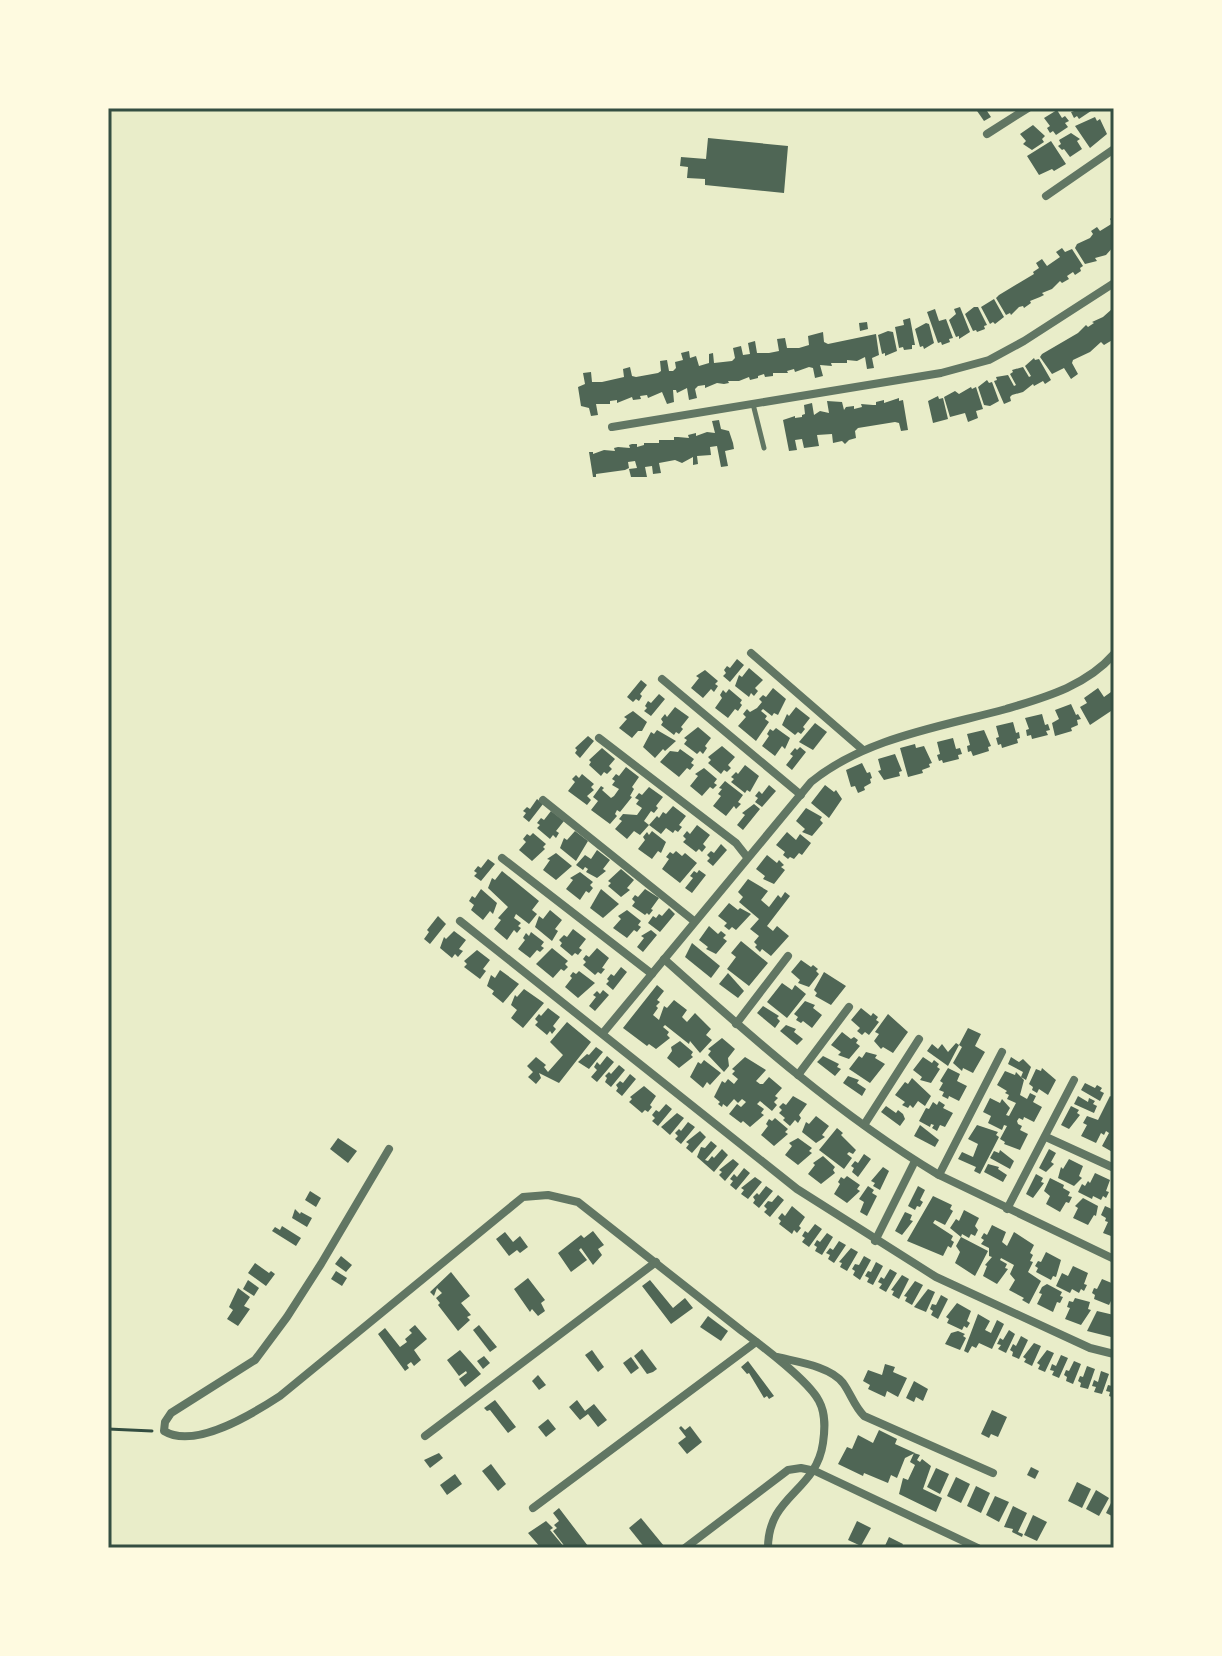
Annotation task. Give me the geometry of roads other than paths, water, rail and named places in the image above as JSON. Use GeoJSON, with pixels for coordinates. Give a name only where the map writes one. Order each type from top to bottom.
{"type":"FeatureCollection","features":[{"type":"Feature","properties":{"kind":"street"},"geometry":{"type":"LineString","coordinates":[[987,134],[1028,108]]}},
{"type":"Feature","properties":{"kind":"street"},"geometry":{"type":"LineString","coordinates":[[1046,196],[1114,149]]}},
{"type":"Feature","properties":{"kind":"street"},"geometry":{"type":"LineString","coordinates":[[612,427],[941,373],[989,360],[1114,283]]}},
{"type":"Feature","properties":{"kind":"street"},"geometry":{"type":"LineString","coordinates":[[751,653],[863,750]]}},
{"type":"Feature","properties":{"kind":"street"},"geometry":{"type":"LineString","coordinates":[[603,1033],[811,782],[831,766],[863,750],[1051,696],[1082,681],[1114,654]]}},
{"type":"Feature","properties":{"kind":"street"},"geometry":{"type":"LineString","coordinates":[[662,679],[801,795]]}},
{"type":"Feature","properties":{"kind":"street"},"geometry":{"type":"LineString","coordinates":[[599,738],[736,843],[747,857]]}},
{"type":"Feature","properties":{"kind":"street"},"geometry":{"type":"LineString","coordinates":[[543,800],[694,921]]}},
{"type":"Feature","properties":{"kind":"street"},"geometry":{"type":"LineString","coordinates":[[502,858],[652,974]]}},
{"type":"Feature","properties":{"kind":"street"},"geometry":{"type":"LineString","coordinates":[[460,921],[797,1189],[875,1241],[936,1277],[1090,1348],[1114,1354]]}},
{"type":"Feature","properties":{"kind":"street"},"geometry":{"type":"LineString","coordinates":[[736,1024],[788,956]]}},
{"type":"Feature","properties":{"kind":"street"},"geometry":{"type":"LineString","coordinates":[[664,959],[798,1075],[915,1161],[1007,1209],[1114,1259]]}},
{"type":"Feature","properties":{"kind":"street"},"geometry":{"type":"LineString","coordinates":[[798,1075],[849,1007]]}},
{"type":"Feature","properties":{"kind":"street"},"geometry":{"type":"LineString","coordinates":[[864,1125],[919,1039]]}},
{"type":"Feature","properties":{"kind":"street"},"geometry":{"type":"LineString","coordinates":[[939,1175],[1002,1052]]}},
{"type":"Feature","properties":{"kind":"street"},"geometry":{"type":"LineString","coordinates":[[1007,1209],[1074,1080]]}},
{"type":"Feature","properties":{"kind":"street"},"geometry":{"type":"LineString","coordinates":[[1046,1137],[1114,1168]]}},
{"type":"Feature","properties":{"kind":"street"},"geometry":{"type":"LineString","coordinates":[[389,1149],[312,1277],[255,1360],[171,1413],[164,1431],[188,1435],[243,1420],[280,1396],[523,1197],[548,1195],[578,1202],[777,1357],[819,1400],[825,1421],[815,1471],[775,1513],[768,1548]]}},
{"type":"Feature","properties":{"kind":"street"},"geometry":{"type":"LineString","coordinates":[[875,1241],[915,1161]]}},
{"type":"Feature","properties":{"kind":"street"},"geometry":{"type":"LineString","coordinates":[[425,1436],[656,1262]]}},
{"type":"Feature","properties":{"kind":"street"},"geometry":{"type":"LineString","coordinates":[[533,1508],[756,1342]]}},
{"type":"Feature","properties":{"kind":"street"},"geometry":{"type":"LineString","coordinates":[[777,1357],[832,1374],[842,1382],[855,1407],[864,1416],[993,1473]]}},
{"type":"Feature","properties":{"kind":"street"},"geometry":{"type":"LineString","coordinates":[[685,1548],[788,1470],[801,1468],[815,1471],[978,1548]]}},
{"type":"Feature","properties":{"kind":"lane"},"geometry":{"type":"LineString","coordinates":[[753,404],[764,448]]}}]}
